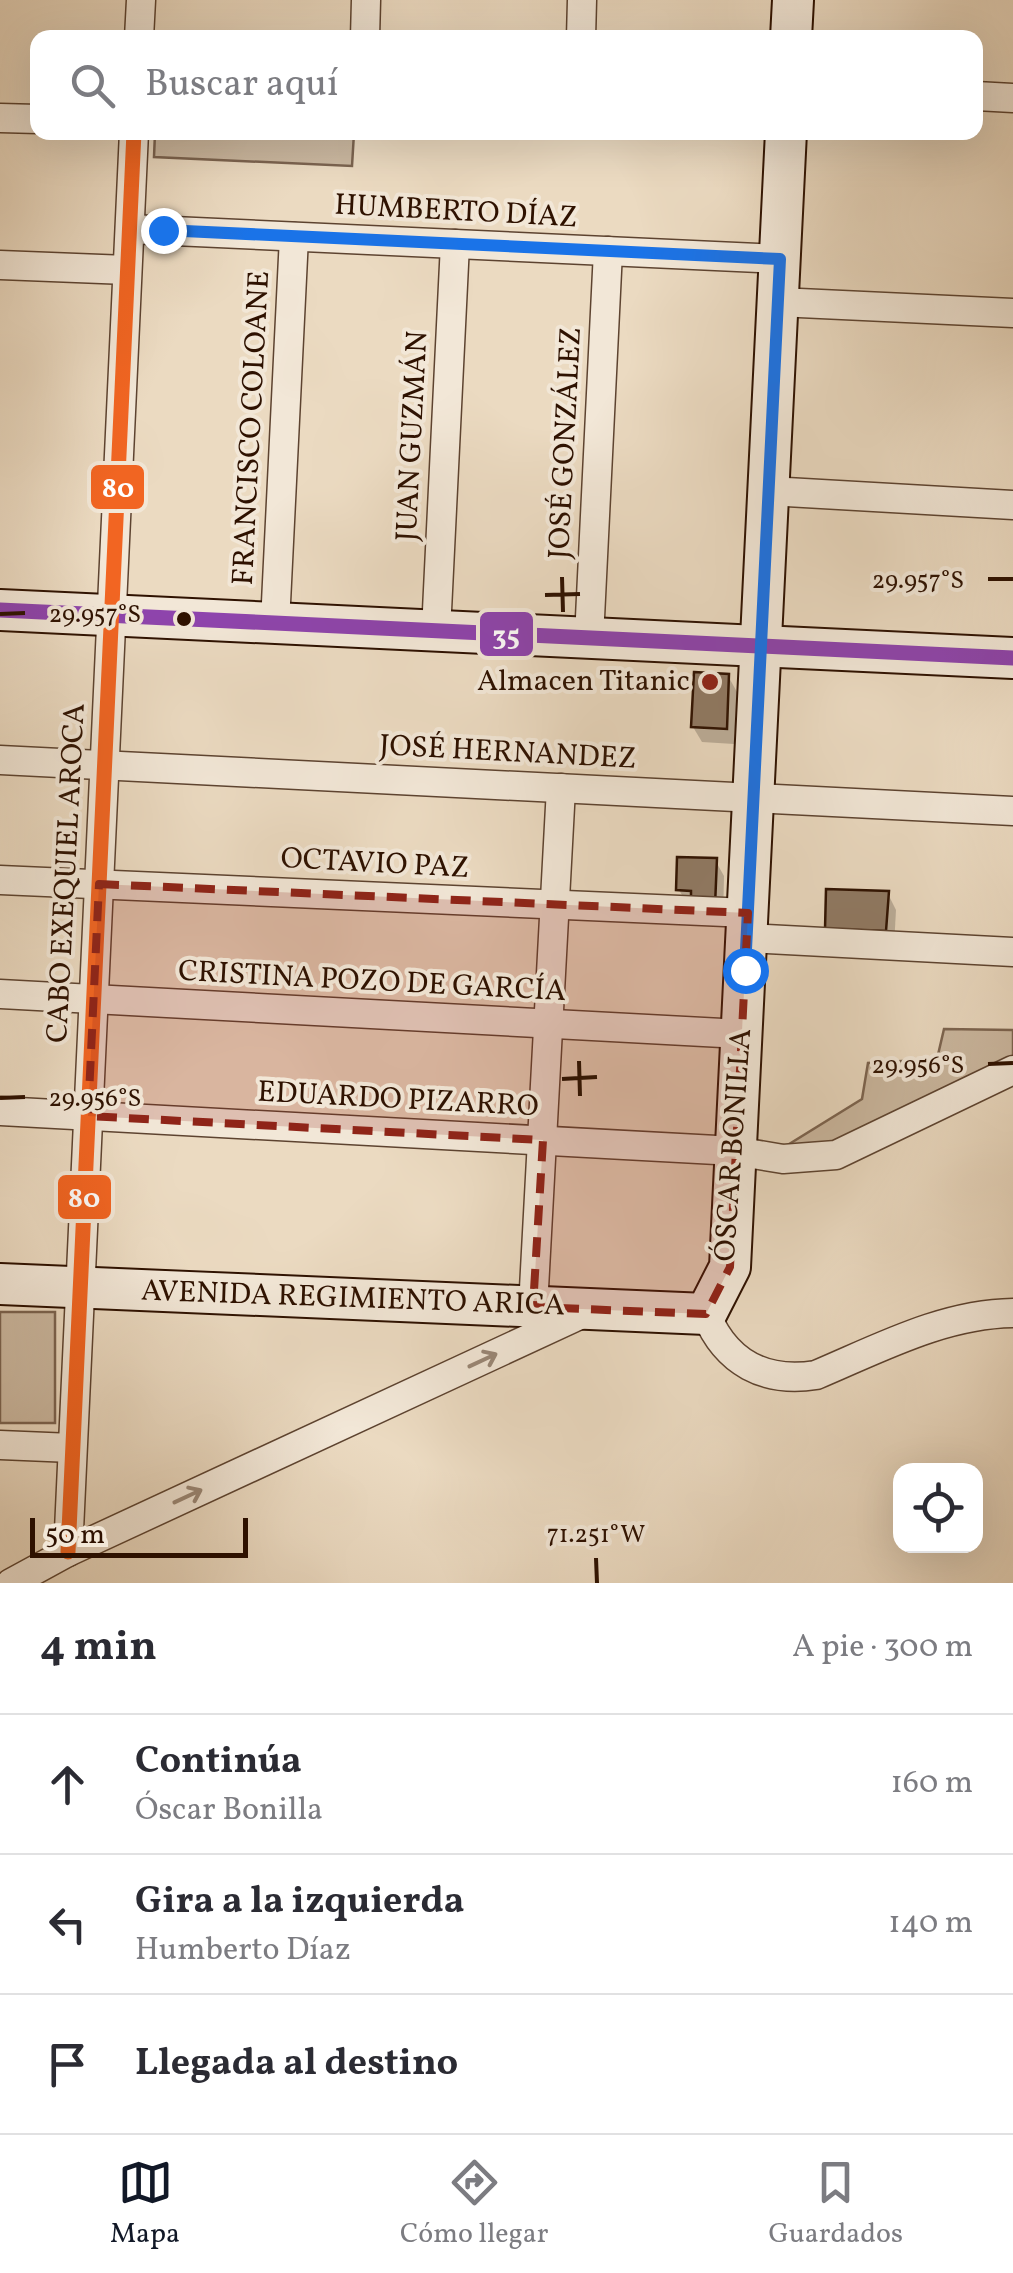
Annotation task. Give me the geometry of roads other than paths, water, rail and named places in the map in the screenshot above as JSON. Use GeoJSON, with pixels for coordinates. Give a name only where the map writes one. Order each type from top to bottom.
{"type":"FeatureCollection","features":[{"type":"Feature","properties":{"kind":"street"},"geometry":{"type":"LineString","coordinates":[[139,30],[140,0]]}},
{"type":"Feature","properties":{"kind":"street"},"geometry":{"type":"LineString","coordinates":[[365,30],[366,0]]}},
{"type":"Feature","properties":{"kind":"street"},"geometry":{"type":"LineString","coordinates":[[581,30],[582,0]]}},
{"type":"Feature","properties":{"kind":"street"},"geometry":{"type":"LineString","coordinates":[[791,30],[793,0]]}},
{"type":"Feature","properties":{"kind":"street"},"geometry":{"type":"LineString","coordinates":[[983,96],[1013,98]]}},
{"type":"Feature","properties":{"kind":"street"},"geometry":{"type":"LineString","coordinates":[[0,118],[30,119]]}},
{"type":"Feature","properties":{"kind":"street","name":"CABO EXEQUIEL AROCA"},"geometry":{"type":"LineString","coordinates":[[68,1552],[134,140]]}},
{"type":"Feature","properties":{"kind":"street","name":"ÓSCAR BONILLA"},"geometry":{"type":"LineString","coordinates":[[706,1314],[730,1267],[786,140]]}},
{"type":"Feature","properties":{"kind":"street","name":"HUMBERTO DÍAZ"},"geometry":{"type":"LineString","coordinates":[[130,229],[780,259]]}},
{"type":"Feature","properties":{"kind":"street","name":"FRANCISCO COLOANE"},"geometry":{"type":"LineString","coordinates":[[275,623],[294,236]]}},
{"type":"Feature","properties":{"kind":"street","name":"JUAN GUZMÁN"},"geometry":{"type":"LineString","coordinates":[[436,631],[455,244]]}},
{"type":"Feature","properties":{"kind":"street","name":"JOSÉ GONZÁLEZ"},"geometry":{"type":"LineString","coordinates":[[589,638],[608,251]]}},
{"type":"Feature","properties":{"kind":"street"},"geometry":{"type":"LineString","coordinates":[[0,265],[128,270]]}},
{"type":"Feature","properties":{"kind":"street"},"geometry":{"type":"LineString","coordinates":[[778,302],[1013,314]]}},
{"type":"Feature","properties":{"kind":"street"},"geometry":{"type":"LineString","coordinates":[[769,491],[1013,505]]}},
{"type":"Feature","properties":{"kind":"street"},"geometry":{"type":"LineString","coordinates":[[0,610],[1013,658]]}},
{"type":"Feature","properties":{"kind":"street","name":"JOSÉ HERNANDEZ"},"geometry":{"type":"LineString","coordinates":[[0,760],[1013,811]]}},
{"type":"Feature","properties":{"kind":"street"},"geometry":{"type":"LineString","coordinates":[[533,1307],[562,788]]}},
{"type":"Feature","properties":{"kind":"street","name":"OCTAVIO PAZ"},"geometry":{"type":"LineString","coordinates":[[0,880],[556,904],[1013,952]]}},
{"type":"Feature","properties":{"kind":"street","name":"CRISTINA POZO DE GARCÍA"},"geometry":{"type":"LineString","coordinates":[[0,994],[741,1034]]}},
{"type":"Feature","properties":{"kind":"street","name":"EDUARDO PIZARRO"},"geometry":{"type":"LineString","coordinates":[[0,1111],[735,1151],[783,1159],[836,1155],[1013,1070]]}},
{"type":"Feature","properties":{"kind":"street","name":"AVENIDA REGIMIENTO ARICA"},"geometry":{"type":"LineString","coordinates":[[0,1284],[706,1314]]}},
{"type":"Feature","properties":{"kind":"street"},"geometry":{"type":"LineString","coordinates":[[11,1583],[68,1552],[592,1310]]}},
{"type":"Feature","properties":{"kind":"street"},"geometry":{"type":"LineString","coordinates":[[706,1314],[720,1343],[744,1365],[777,1377],[797,1378],[816,1375],[932,1326],[1013,1313]]}},
{"type":"Feature","properties":{"kind":"street"},"geometry":{"type":"LineString","coordinates":[[0,1445],[72,1448]]}},
{"type":"Feature","properties":{"kind":"place","name":"Almacen Titanic"},"geometry":{"type":"Point","coordinates":[710,682]}}]}
